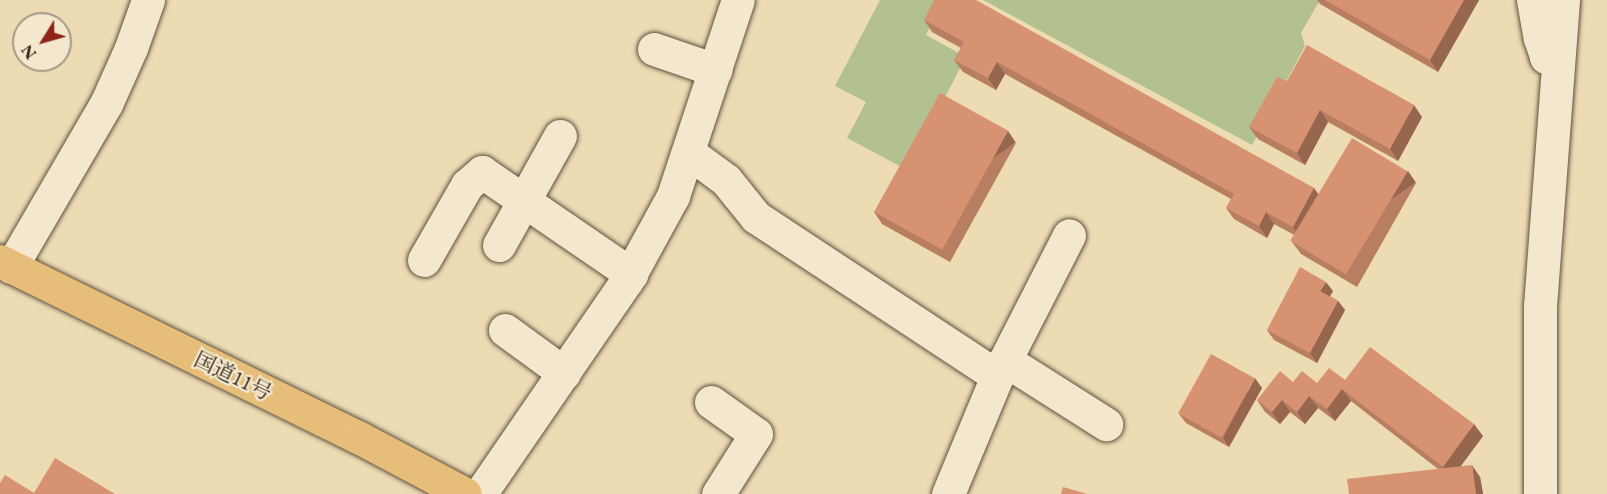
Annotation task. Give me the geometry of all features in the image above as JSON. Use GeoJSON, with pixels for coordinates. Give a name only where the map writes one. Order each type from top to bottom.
{"type":"FeatureCollection","features":[{"type":"Feature","properties":{"kind":"highway","name":"国道11号"},"geometry":{"type":"LineString","coordinates":[[5,264],[358,437],[465,494]]}},
{"type":"Feature","properties":{"kind":"street"},"geometry":{"type":"LineString","coordinates":[[5,264],[106,104],[131,48],[147,0]]}},
{"type":"Feature","properties":{"kind":"street"},"geometry":{"type":"LineString","coordinates":[[480,494],[631,274],[673,196],[738,0]]}},
{"type":"Feature","properties":{"kind":"street"},"geometry":{"type":"LineString","coordinates":[[1533,0],[1546,57],[1558,60]]}},
{"type":"Feature","properties":{"kind":"street"},"geometry":{"type":"LineString","coordinates":[[1540,494],[1540,306],[1563,0]]}},
{"type":"Feature","properties":{"kind":"street"},"geometry":{"type":"LineString","coordinates":[[654,49],[715,70]]}},
{"type":"Feature","properties":{"kind":"street"},"geometry":{"type":"LineString","coordinates":[[499,245],[560,136]]}},
{"type":"Feature","properties":{"kind":"street"},"geometry":{"type":"LineString","coordinates":[[688,152],[726,180],[756,217],[1001,368],[1106,424]]}},
{"type":"Feature","properties":{"kind":"street"},"geometry":{"type":"LineString","coordinates":[[424,260],[467,185],[482,172],[631,274]]}},
{"type":"Feature","properties":{"kind":"street"},"geometry":{"type":"LineString","coordinates":[[948,494],[1001,368],[1069,235]]}},
{"type":"Feature","properties":{"kind":"street"},"geometry":{"type":"LineString","coordinates":[[505,330],[564,373]]}},
{"type":"Feature","properties":{"kind":"street"},"geometry":{"type":"LineString","coordinates":[[711,402],[756,434],[718,494]]}},
{"type":"Feature","properties":{"kind":"green space"},"geometry":{"type":"Polygon","coordinates":[[[880,0],[944,0],[926,35],[966,57],[907,170],[847,138],[866,102],[835,86],[880,0]]]}},
{"type":"Feature","properties":{"kind":"green space"},"geometry":{"type":"Polygon","coordinates":[[[983,0],[1320,0],[1301,33],[1305,46],[1252,145],[983,0]]]}},
{"type":"Feature","properties":{"kind":"building"},"geometry":{"type":"Polygon","coordinates":[[[934,0],[976,0],[1314,188],[1293,227],[1266,212],[1259,226],[1226,208],[1234,194],[997,62],[988,78],[954,60],[964,42],[924,20],[934,0]]]}},
{"type":"Feature","properties":{"kind":"building"},"geometry":{"type":"Polygon","coordinates":[[[1325,0],[1464,0],[1430,60],[1325,0]]]}},
{"type":"Feature","properties":{"kind":"building"},"geometry":{"type":"Polygon","coordinates":[[[1307,45],[1414,105],[1390,149],[1320,110],[1297,153],[1249,127],[1277,77],[1287,81],[1307,45]]]}},
{"type":"Feature","properties":{"kind":"building"},"geometry":{"type":"Polygon","coordinates":[[[940,93],[1008,131],[942,250],[874,212],[940,93]]]}},
{"type":"Feature","properties":{"kind":"building"},"geometry":{"type":"Polygon","coordinates":[[[1352,138],[1408,171],[1346,274],[1290,241],[1352,138]]]}},
{"type":"Feature","properties":{"kind":"building"},"geometry":{"type":"Polygon","coordinates":[[[1300,267],[1326,282],[1320,291],[1338,301],[1310,353],[1267,330],[1300,267]]]}},
{"type":"Feature","properties":{"kind":"building"},"geometry":{"type":"Polygon","coordinates":[[[1370,347],[1474,424],[1443,467],[1342,389],[1327,409],[1309,396],[1297,412],[1282,400],[1272,412],[1257,400],[1280,371],[1293,382],[1302,371],[1317,383],[1329,368],[1345,380],[1370,347]]]}},
{"type":"Feature","properties":{"kind":"building"},"geometry":{"type":"Polygon","coordinates":[[[1211,354],[1255,378],[1222,438],[1178,413],[1211,354]]]}},
{"type":"Feature","properties":{"kind":"building"},"geometry":{"type":"Polygon","coordinates":[[[55,458],[115,494],[0,494],[0,483],[5,475],[34,493],[55,458]]]}},
{"type":"Feature","properties":{"kind":"building"},"geometry":{"type":"Polygon","coordinates":[[[1472,465],[1476,494],[1349,494],[1347,479],[1472,465]]]}},
{"type":"Feature","properties":{"kind":"building"},"geometry":{"type":"Polygon","coordinates":[[[1063,487],[1087,494],[1061,494],[1063,487]]]}}]}
